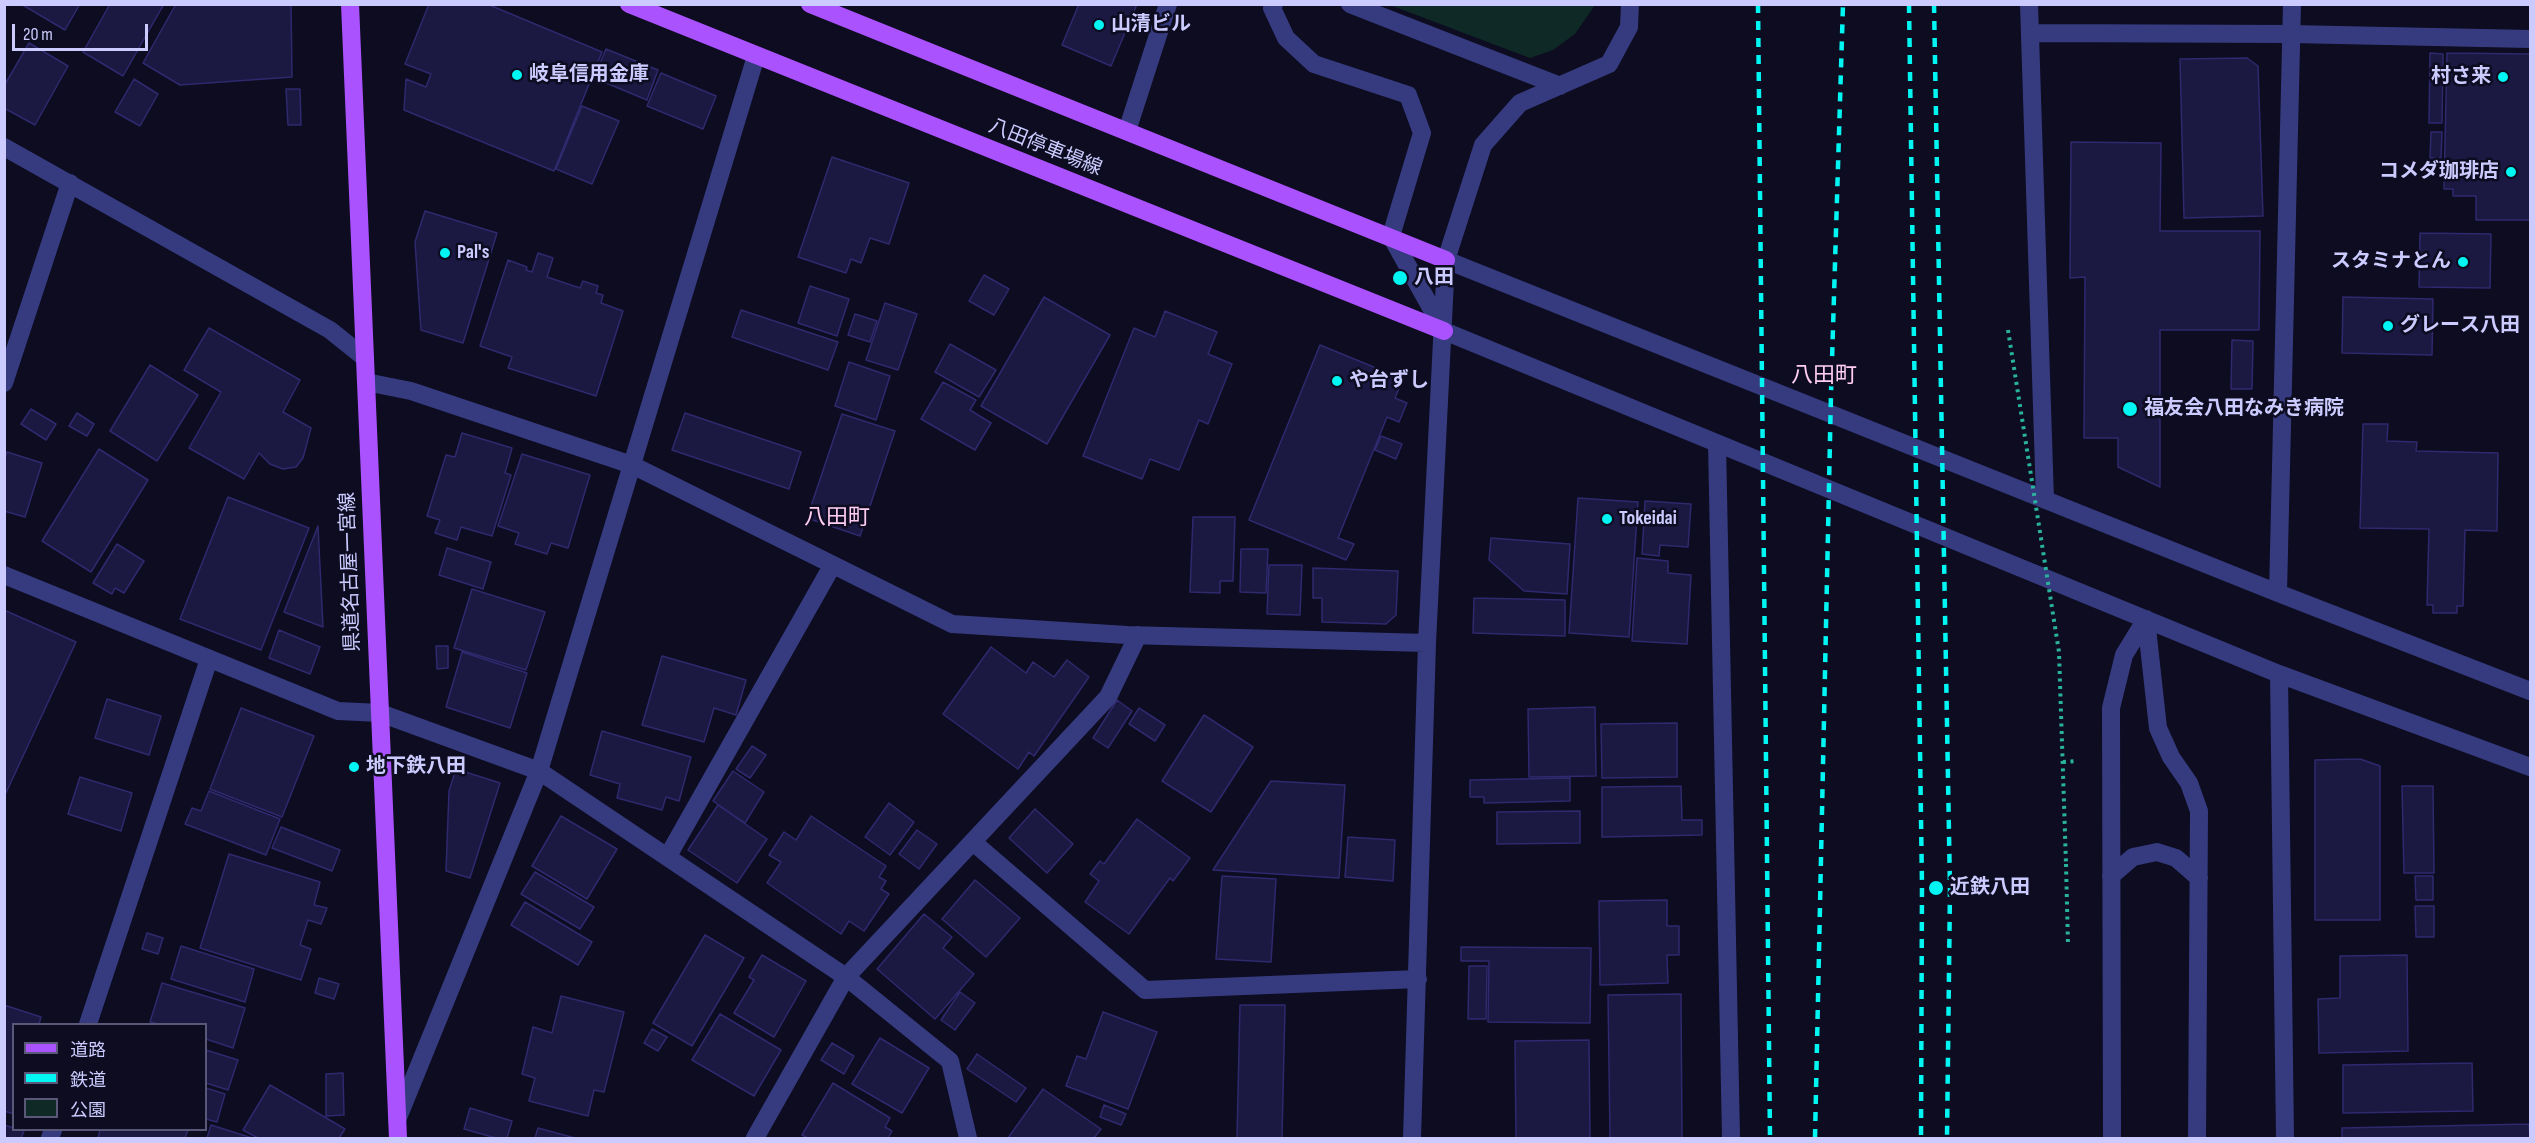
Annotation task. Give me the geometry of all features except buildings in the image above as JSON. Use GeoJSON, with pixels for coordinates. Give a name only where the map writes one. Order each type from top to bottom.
{"type":"FeatureCollection","features":[{"type":"Feature","properties":{"kind":"main road","name":"県道名古屋一宮線"},"geometry":{"type":"LineString","coordinates":[[350,4],[398,1138]]}},
{"type":"Feature","properties":{"kind":"main road","name":"八田停車場線"},"geometry":{"type":"LineString","coordinates":[[629,4],[1444,331]]}},
{"type":"Feature","properties":{"kind":"main road"},"geometry":{"type":"LineString","coordinates":[[810,4],[1446,260]]}},
{"type":"Feature","properties":{"kind":"street"},"geometry":{"type":"LineString","coordinates":[[1127,131],[1168,4]]}},
{"type":"Feature","properties":{"kind":"street"},"geometry":{"type":"LineString","coordinates":[[1274,4],[1272,8],[1286,38],[1314,64],[1408,95],[1422,133],[1390,236],[1444,331],[2279,674],[2530,766]]}},
{"type":"Feature","properties":{"kind":"street"},"geometry":{"type":"LineString","coordinates":[[1350,4],[1560,86]]}},
{"type":"Feature","properties":{"kind":"street"},"geometry":{"type":"LineString","coordinates":[[1412,1138],[1427,643],[1446,260],[1483,145],[1520,103],[1609,64],[1629,27],[1630,4]]}},
{"type":"Feature","properties":{"kind":"street"},"geometry":{"type":"LineString","coordinates":[[2029,4],[2045,500]]}},
{"type":"Feature","properties":{"kind":"street"},"geometry":{"type":"LineString","coordinates":[[2278,593],[2292,4]]}},
{"type":"Feature","properties":{"kind":"street"},"geometry":{"type":"LineString","coordinates":[[2030,33],[2291,34],[2530,39]]}},
{"type":"Feature","properties":{"kind":"street"},"geometry":{"type":"LineString","coordinates":[[397,1120],[539,771],[756,56]]}},
{"type":"Feature","properties":{"kind":"street"},"geometry":{"type":"LineString","coordinates":[[4,147],[330,330],[365,358]]}},
{"type":"Feature","properties":{"kind":"street"},"geometry":{"type":"LineString","coordinates":[[4,383],[70,183]]}},
{"type":"Feature","properties":{"kind":"street"},"geometry":{"type":"LineString","coordinates":[[1446,260],[2278,593],[2530,691]]}},
{"type":"Feature","properties":{"kind":"street"},"geometry":{"type":"LineString","coordinates":[[366,382],[411,391],[632,465],[952,624],[1138,635],[1427,643]]}},
{"type":"Feature","properties":{"kind":"street"},"geometry":{"type":"LineString","coordinates":[[1717,443],[1731,1138]]}},
{"type":"Feature","properties":{"kind":"street"},"geometry":{"type":"LineString","coordinates":[[668,856],[832,566]]}},
{"type":"Feature","properties":{"kind":"street"},"geometry":{"type":"LineString","coordinates":[[4,575],[338,711],[380,713],[539,771],[846,976],[950,1061],[968,1138]]}},
{"type":"Feature","properties":{"kind":"street"},"geometry":{"type":"LineString","coordinates":[[2112,1138],[2111,708],[2124,655],[2146,619]]}},
{"type":"Feature","properties":{"kind":"street"},"geometry":{"type":"LineString","coordinates":[[2146,619],[2157,728],[2171,757],[2189,783],[2199,811],[2197,1138]]}},
{"type":"Feature","properties":{"kind":"street"},"geometry":{"type":"LineString","coordinates":[[754,1138],[846,976],[1108,697],[1138,635]]}},
{"type":"Feature","properties":{"kind":"street"},"geometry":{"type":"LineString","coordinates":[[88,1023],[209,659]]}},
{"type":"Feature","properties":{"kind":"street"},"geometry":{"type":"LineString","coordinates":[[2279,674],[2285,1138]]}},
{"type":"Feature","properties":{"kind":"street"},"geometry":{"type":"LineString","coordinates":[[973,842],[1145,990],[1418,979]]}},
{"type":"Feature","properties":{"kind":"street"},"geometry":{"type":"LineString","coordinates":[[2111,876],[2133,857],[2157,852],[2176,858],[2199,878]]}},
{"type":"Feature","properties":{"kind":"path"},"geometry":{"type":"LineString","coordinates":[[2008,330],[2059,652],[2068,945]]}},
{"type":"Feature","properties":{"kind":"green space"},"geometry":{"type":"Polygon","coordinates":[[[1390,5],[1595,5],[1575,34],[1553,50],[1530,58],[1390,5]]]}},
{"type":"Feature","properties":{"kind":"railway"},"geometry":{"type":"LineString","coordinates":[[1758,4],[1770,1138]]}},
{"type":"Feature","properties":{"kind":"railway"},"geometry":{"type":"LineString","coordinates":[[1815,1138],[1831,393],[1843,4]]}},
{"type":"Feature","properties":{"kind":"railway"},"geometry":{"type":"LineString","coordinates":[[1909,4],[1922,885],[1921,1138]]}},
{"type":"Feature","properties":{"kind":"railway"},"geometry":{"type":"LineString","coordinates":[[1934,4],[1950,889],[1947,1138]]}},
{"type":"Feature","properties":{"kind":"place","name":"山清ビル"},"geometry":{"type":"Point","coordinates":[1099,25]}},
{"type":"Feature","properties":{"kind":"place","name":"岐阜信用金庫"},"geometry":{"type":"Point","coordinates":[517,75]}},
{"type":"Feature","properties":{"kind":"place","name":"村さ来"},"geometry":{"type":"Point","coordinates":[2503,77]}},
{"type":"Feature","properties":{"kind":"place","name":"コメダ珈琲店"},"geometry":{"type":"Point","coordinates":[2511,172]}},
{"type":"Feature","properties":{"kind":"place","name":"Pal's"},"geometry":{"type":"Point","coordinates":[445,253]}},
{"type":"Feature","properties":{"kind":"place","name":"スタミナとん"},"geometry":{"type":"Point","coordinates":[2463,262]}},
{"type":"Feature","properties":{"kind":"place","name":"八田"},"geometry":{"type":"Point","coordinates":[1400,278]}},
{"type":"Feature","properties":{"kind":"place","name":"グレース八田"},"geometry":{"type":"Point","coordinates":[2388,326]}},
{"type":"Feature","properties":{"kind":"place","name":"や台ずし"},"geometry":{"type":"Point","coordinates":[1337,381]}},
{"type":"Feature","properties":{"kind":"place","name":"福友会八田なみき病院"},"geometry":{"type":"Point","coordinates":[2130,409]}},
{"type":"Feature","properties":{"kind":"place","name":"Tokeidai"},"geometry":{"type":"Point","coordinates":[1607,519]}},
{"type":"Feature","properties":{"kind":"place","name":"地下鉄八田"},"geometry":{"type":"Point","coordinates":[354,767]}},
{"type":"Feature","properties":{"kind":"place","name":"近鉄八田"},"geometry":{"type":"Point","coordinates":[1936,888]}},
{"type":"Feature","properties":{"kind":"district","name":"八田町"},"geometry":{"type":"Point","coordinates":[1824,376]}},
{"type":"Feature","properties":{"kind":"district","name":"八田町"},"geometry":{"type":"Point","coordinates":[837,518]}}]}
